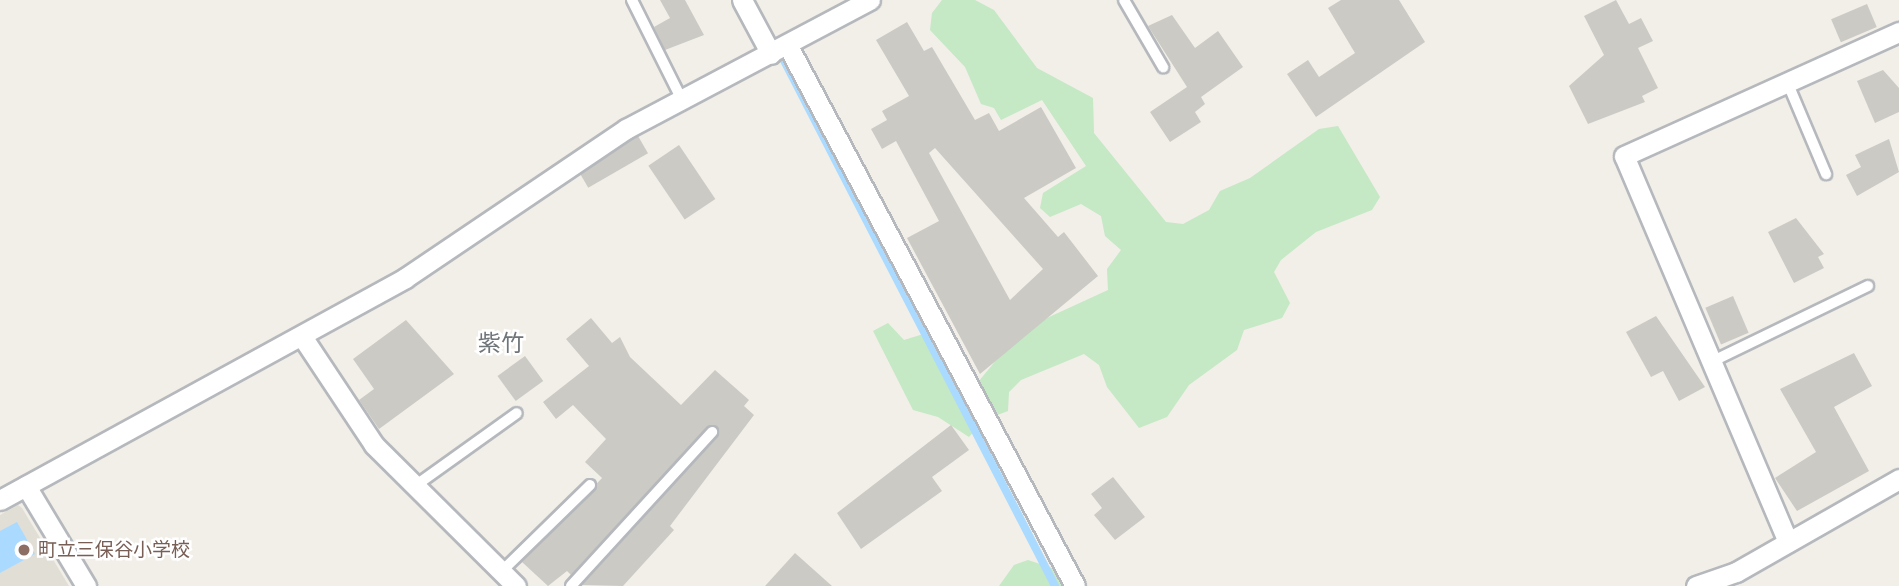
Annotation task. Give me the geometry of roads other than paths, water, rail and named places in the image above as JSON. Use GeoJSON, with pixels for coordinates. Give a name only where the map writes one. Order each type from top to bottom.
{"type":"FeatureCollection","features":[{"type":"Feature","properties":{"kind":"street"},"geometry":{"type":"LineString","coordinates":[[741,0],[780,51],[1074,586]]}},
{"type":"Feature","properties":{"kind":"street"},"geometry":{"type":"LineString","coordinates":[[0,500],[303,338],[405,278],[626,129],[780,51],[870,0]]}},
{"type":"Feature","properties":{"kind":"street"},"geometry":{"type":"LineString","coordinates":[[1788,542],[1714,360],[1624,156],[1899,32]]}},
{"type":"Feature","properties":{"kind":"street"},"geometry":{"type":"LineString","coordinates":[[303,338],[335,395],[415,486],[516,586]]}},
{"type":"Feature","properties":{"kind":"street"},"geometry":{"type":"LineString","coordinates":[[1696,586],[1733,579],[1788,542],[1899,479]]}},
{"type":"Feature","properties":{"kind":"street"},"geometry":{"type":"LineString","coordinates":[[26,486],[86,586]]}},
{"type":"Feature","properties":{"kind":"lane"},"geometry":{"type":"LineString","coordinates":[[632,0],[682,101]]}},
{"type":"Feature","properties":{"kind":"lane"},"geometry":{"type":"LineString","coordinates":[[1124,0],[1163,67]]}},
{"type":"Feature","properties":{"kind":"lane"},"geometry":{"type":"LineString","coordinates":[[1788,84],[1826,174]]}},
{"type":"Feature","properties":{"kind":"lane"},"geometry":{"type":"LineString","coordinates":[[1714,360],[1868,286]]}},
{"type":"Feature","properties":{"kind":"lane"},"geometry":{"type":"LineString","coordinates":[[415,486],[517,413]]}},
{"type":"Feature","properties":{"kind":"lane"},"geometry":{"type":"LineString","coordinates":[[571,586],[712,432]]}},
{"type":"Feature","properties":{"kind":"lane"},"geometry":{"type":"LineString","coordinates":[[502,571],[590,485]]}},
{"type":"Feature","properties":{"kind":"water"},"geometry":{"type":"Polygon","coordinates":[[[17,522],[35,554],[0,573],[0,531],[17,522]]]}},
{"type":"Feature","properties":{"kind":"waterway"},"geometry":{"type":"LineString","coordinates":[[778,49],[1055,586]]}},
{"type":"Feature","properties":{"kind":"place","name":"町立三保谷小学校"},"geometry":{"type":"Point","coordinates":[24,550]}},
{"type":"Feature","properties":{"kind":"district","name":"紫竹"},"geometry":{"type":"Point","coordinates":[501,343]}}]}
